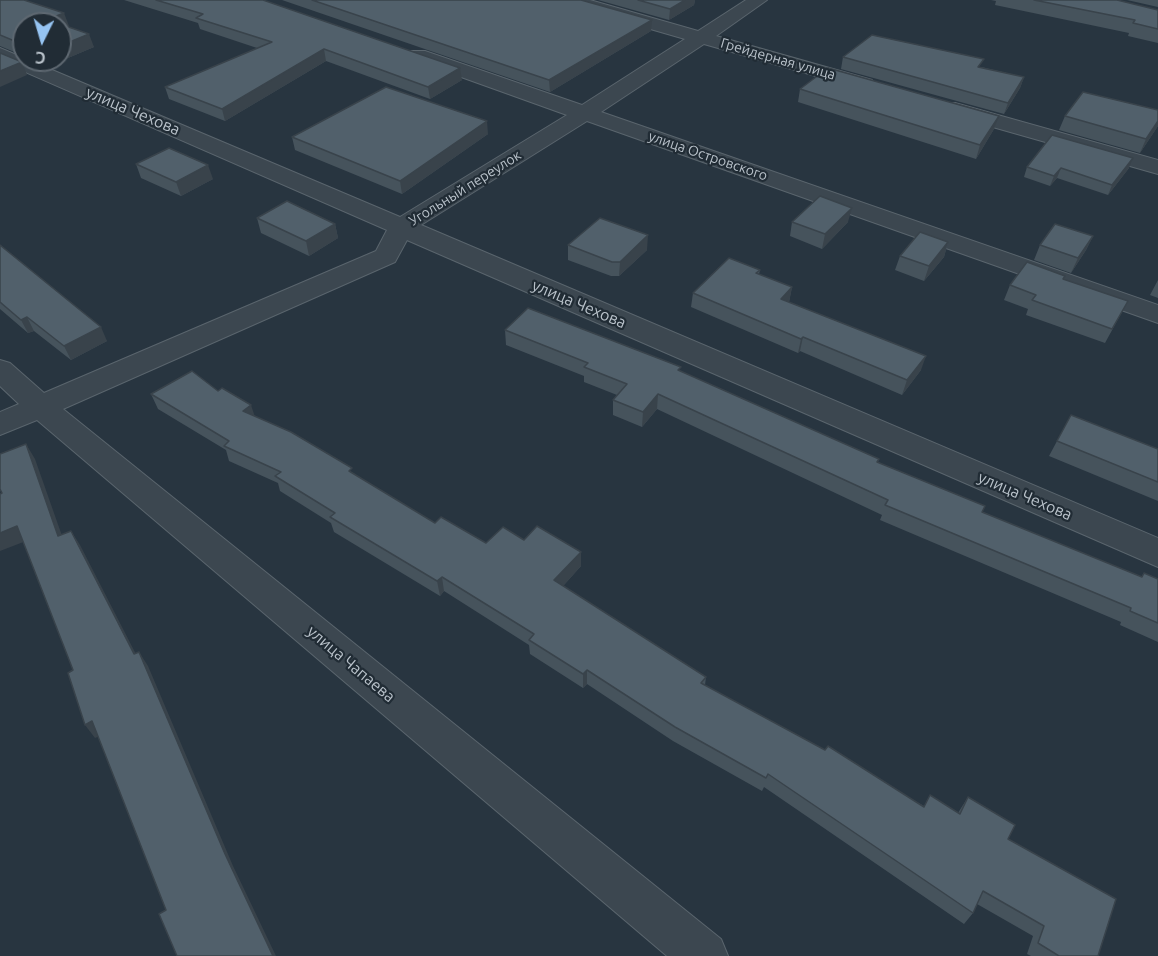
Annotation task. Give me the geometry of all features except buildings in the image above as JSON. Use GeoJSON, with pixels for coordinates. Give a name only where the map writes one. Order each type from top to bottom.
{"type":"FeatureCollection","features":[{"type":"Feature","properties":{"kind":"street","name":"Грейдерная улица"},"geometry":{"type":"LineString","coordinates":[[570,0],[884,89]]}},
{"type":"Feature","properties":{"kind":"street","name":"Угольный переулок"},"geometry":{"type":"LineString","coordinates":[[0,424],[39,405],[386,256],[401,227],[585,113],[758,0]]}},
{"type":"Feature","properties":{"kind":"street","name":"улица Островского"},"geometry":{"type":"LineString","coordinates":[[393,47],[1158,314]]}},
{"type":"Feature","properties":{"kind":"street","name":"улица Чехова"},"geometry":{"type":"LineString","coordinates":[[0,54],[1158,553]]}},
{"type":"Feature","properties":{"kind":"street"},"geometry":{"type":"LineString","coordinates":[[941,105],[1158,167]]}},
{"type":"Feature","properties":{"kind":"street","name":"улица Чапаева"},"geometry":{"type":"LineString","coordinates":[[0,370],[39,405],[704,956]]}}]}
